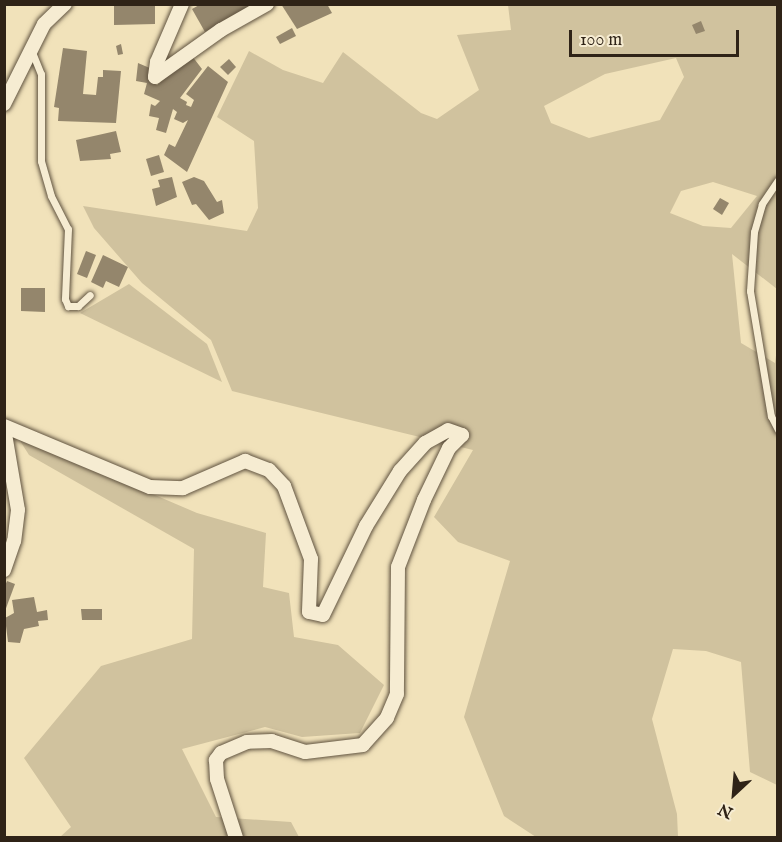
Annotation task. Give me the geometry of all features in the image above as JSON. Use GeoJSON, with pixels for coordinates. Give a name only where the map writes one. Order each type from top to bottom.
{"type":"FeatureCollection","features":[{"type":"Feature","properties":{"kind":"street"},"geometry":{"type":"LineString","coordinates":[[4,104],[44,24],[64,4]]}},
{"type":"Feature","properties":{"kind":"street"},"geometry":{"type":"LineString","coordinates":[[182,4],[157,62],[155,77],[159,78],[221,30],[267,4]]}},
{"type":"Feature","properties":{"kind":"street"},"geometry":{"type":"LineString","coordinates":[[4,427],[18,510],[14,541],[4,570]]}},
{"type":"Feature","properties":{"kind":"street"},"geometry":{"type":"LineString","coordinates":[[4,427],[150,487],[183,488],[245,461],[269,470],[284,486],[311,559],[309,612],[323,615],[366,526],[400,471],[425,443],[448,430],[462,435],[449,448],[429,489],[398,567],[397,694],[387,718],[363,745],[305,752],[272,741],[247,742],[221,753],[216,760],[218,779],[236,837]]}},
{"type":"Feature","properties":{"kind":"lane"},"geometry":{"type":"LineString","coordinates":[[32,50],[41,74],[41,161],[51,196],[68,229],[65,299],[68,306],[78,306],[90,295]]}},
{"type":"Feature","properties":{"kind":"lane"},"geometry":{"type":"LineString","coordinates":[[777,180],[762,204],[754,232],[750,291],[771,416],[777,430]]}},
{"type":"Feature","properties":{"kind":"shaded area"},"geometry":{"type":"Polygon","coordinates":[[[508,5],[777,5],[777,289],[732,254],[741,343],[775,363],[777,348],[777,785],[750,772],[741,662],[706,651],[673,649],[652,719],[677,814],[678,837],[536,837],[504,816],[464,717],[510,561],[458,542],[434,517],[473,450],[232,391],[211,340],[142,283],[94,228],[83,206],[247,231],[258,208],[254,141],[217,117],[249,51],[283,70],[323,83],[343,52],[421,113],[437,119],[479,90],[457,35],[511,30],[508,5]],[[676,58],[605,74],[544,106],[551,123],[589,138],[660,120],[684,77],[676,58]],[[713,182],[681,191],[670,213],[703,226],[731,228],[757,196],[713,182]]]}},
{"type":"Feature","properties":{"kind":"shaded area"},"geometry":{"type":"Polygon","coordinates":[[[129,284],[207,344],[222,382],[80,313],[129,284]]]}},
{"type":"Feature","properties":{"kind":"shaded area"},"geometry":{"type":"Polygon","coordinates":[[[17,436],[197,513],[266,533],[263,587],[289,593],[294,637],[338,645],[384,685],[360,733],[302,737],[265,727],[182,749],[216,817],[291,822],[299,837],[60,837],[71,827],[24,758],[101,666],[192,639],[194,549],[29,455],[17,436]]]}},
{"type":"Feature","properties":{"kind":"building"},"geometry":{"type":"Polygon","coordinates":[[[114,4],[155,4],[155,24],[114,25],[114,4]]]}},
{"type":"Feature","properties":{"kind":"building"},"geometry":{"type":"Polygon","coordinates":[[[201,4],[247,4],[249,8],[205,32],[192,9],[201,4]]]}},
{"type":"Feature","properties":{"kind":"building"},"geometry":{"type":"Polygon","coordinates":[[[281,4],[327,4],[332,13],[297,29],[281,4]]]}},
{"type":"Feature","properties":{"kind":"building"},"geometry":{"type":"Polygon","coordinates":[[[701,21],[705,31],[696,34],[692,25],[701,21]]]}},
{"type":"Feature","properties":{"kind":"building"},"geometry":{"type":"Polygon","coordinates":[[[292,28],[296,36],[280,44],[276,37],[292,28]]]}},
{"type":"Feature","properties":{"kind":"building"},"geometry":{"type":"Polygon","coordinates":[[[121,44],[123,54],[118,55],[116,46],[121,44]]]}},
{"type":"Feature","properties":{"kind":"building"},"geometry":{"type":"Polygon","coordinates":[[[63,48],[87,51],[83,94],[96,95],[98,77],[103,77],[103,70],[121,71],[116,123],[58,121],[59,108],[54,107],[63,48]]]}},
{"type":"Feature","properties":{"kind":"building"},"geometry":{"type":"Polygon","coordinates":[[[192,56],[202,69],[180,98],[187,102],[186,105],[191,107],[194,100],[186,94],[208,66],[228,82],[187,172],[164,155],[169,144],[175,147],[188,120],[183,123],[174,119],[177,112],[173,109],[166,133],[156,130],[159,118],[149,116],[151,104],[155,106],[160,101],[144,94],[147,83],[136,81],[138,63],[152,69],[153,83],[157,85],[192,56]]]}},
{"type":"Feature","properties":{"kind":"building"},"geometry":{"type":"Polygon","coordinates":[[[229,59],[236,67],[228,75],[220,67],[229,59]]]}},
{"type":"Feature","properties":{"kind":"building"},"geometry":{"type":"Polygon","coordinates":[[[116,131],[121,152],[110,154],[111,159],[80,161],[76,140],[116,131]]]}},
{"type":"Feature","properties":{"kind":"building"},"geometry":{"type":"Polygon","coordinates":[[[159,155],[164,172],[151,176],[146,159],[159,155]]]}},
{"type":"Feature","properties":{"kind":"building"},"geometry":{"type":"Polygon","coordinates":[[[172,177],[177,197],[156,206],[152,189],[160,187],[158,180],[172,177]]]}},
{"type":"Feature","properties":{"kind":"building"},"geometry":{"type":"Polygon","coordinates":[[[194,177],[204,181],[217,202],[222,200],[224,213],[209,220],[196,204],[192,205],[182,182],[194,177]]]}},
{"type":"Feature","properties":{"kind":"building"},"geometry":{"type":"Polygon","coordinates":[[[720,198],[729,203],[722,215],[713,209],[720,198]]]}},
{"type":"Feature","properties":{"kind":"building"},"geometry":{"type":"Polygon","coordinates":[[[86,251],[96,255],[87,278],[77,274],[86,251]]]}},
{"type":"Feature","properties":{"kind":"building"},"geometry":{"type":"Polygon","coordinates":[[[103,255],[128,267],[119,287],[106,281],[103,288],[91,282],[103,255]]]}},
{"type":"Feature","properties":{"kind":"building"},"geometry":{"type":"Polygon","coordinates":[[[21,288],[45,288],[45,312],[21,311],[21,288]]]}},
{"type":"Feature","properties":{"kind":"building"},"geometry":{"type":"Polygon","coordinates":[[[7,581],[15,584],[5,611],[4,588],[7,581]]]}},
{"type":"Feature","properties":{"kind":"building"},"geometry":{"type":"Polygon","coordinates":[[[34,597],[37,612],[47,610],[48,620],[38,621],[39,626],[24,629],[20,643],[8,642],[5,618],[14,613],[12,600],[34,597]]]}},
{"type":"Feature","properties":{"kind":"building"},"geometry":{"type":"Polygon","coordinates":[[[81,609],[102,609],[102,620],[82,620],[81,609]]]}}]}
